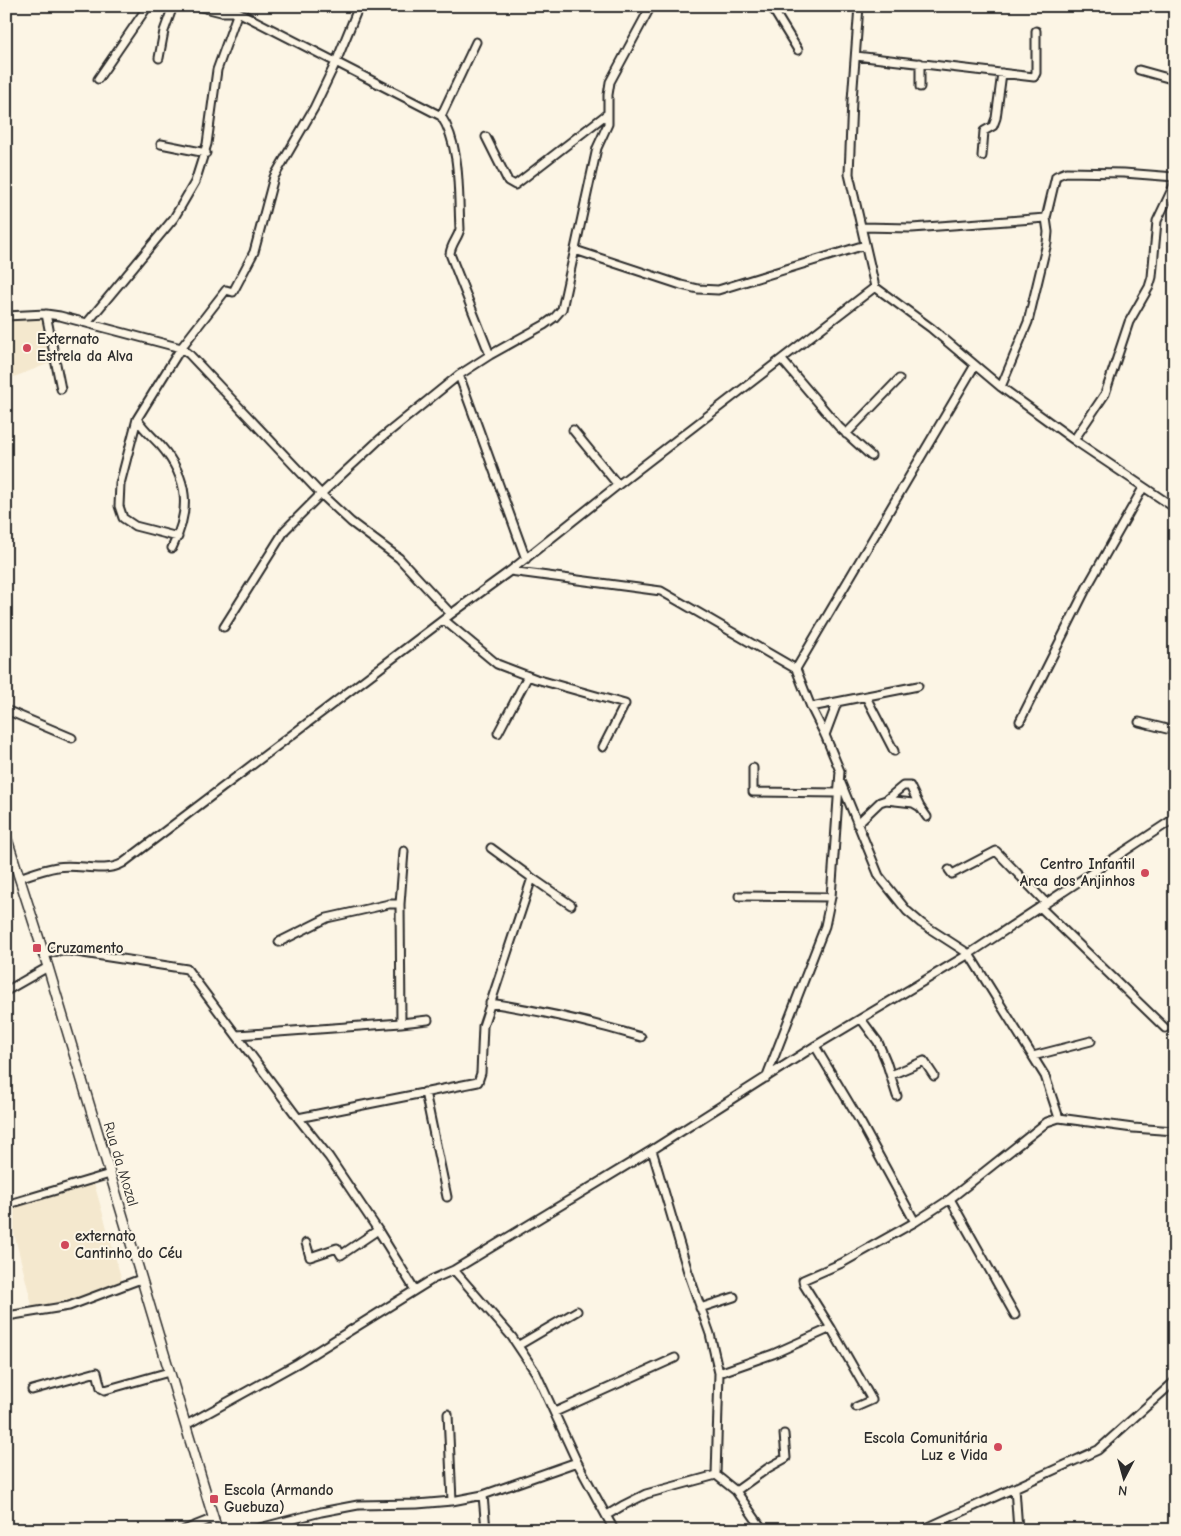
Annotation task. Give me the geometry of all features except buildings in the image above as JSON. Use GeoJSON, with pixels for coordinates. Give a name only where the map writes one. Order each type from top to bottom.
{"type":"FeatureCollection","features":[{"type":"Feature","properties":{"kind":"main road","name":"Rua da Mozal"},"geometry":{"type":"LineString","coordinates":[[6,836],[10,858],[19,878],[48,967],[217,1530]]}},
{"type":"Feature","properties":{"kind":"street"},"geometry":{"type":"LineString","coordinates":[[98,79],[148,6]]}},
{"type":"Feature","properties":{"kind":"street"},"geometry":{"type":"LineString","coordinates":[[159,58],[164,31],[173,6]]}},
{"type":"Feature","properties":{"kind":"street"},"geometry":{"type":"LineString","coordinates":[[197,6],[229,13],[237,10],[441,116],[455,147],[460,229],[450,248],[450,254],[490,355]]}},
{"type":"Feature","properties":{"kind":"street"},"geometry":{"type":"LineString","coordinates":[[178,536],[135,526],[123,518],[119,506],[120,484],[137,419],[181,348],[226,290],[233,292],[254,252],[274,177],[314,108],[336,62],[359,6]]}},
{"type":"Feature","properties":{"kind":"street"},"geometry":{"type":"LineString","coordinates":[[224,627],[285,530],[321,494],[380,439],[459,375],[490,355],[544,325],[562,309],[597,148],[608,124],[610,82],[652,6]]}},
{"type":"Feature","properties":{"kind":"street"},"geometry":{"type":"LineString","coordinates":[[771,6],[798,50]]}},
{"type":"Feature","properties":{"kind":"street"},"geometry":{"type":"LineString","coordinates":[[859,6],[849,174],[875,287],[931,328],[1001,387],[1143,488],[1175,508]]}},
{"type":"Feature","properties":{"kind":"street"},"geometry":{"type":"LineString","coordinates":[[87,323],[174,218],[195,182],[206,153],[217,70],[237,10]]}},
{"type":"Feature","properties":{"kind":"street"},"geometry":{"type":"LineString","coordinates":[[856,56],[1034,78],[1036,76],[1036,31]]}},
{"type":"Feature","properties":{"kind":"street"},"geometry":{"type":"LineString","coordinates":[[441,116],[476,42]]}},
{"type":"Feature","properties":{"kind":"street"},"geometry":{"type":"LineString","coordinates":[[920,63],[920,87]]}},
{"type":"Feature","properties":{"kind":"street"},"geometry":{"type":"LineString","coordinates":[[1139,70],[1175,80]]}},
{"type":"Feature","properties":{"kind":"street"},"geometry":{"type":"LineString","coordinates":[[982,156],[984,131],[993,126],[996,118],[1002,73]]}},
{"type":"Feature","properties":{"kind":"street"},"geometry":{"type":"LineString","coordinates":[[486,136],[508,181],[515,185],[607,114]]}},
{"type":"Feature","properties":{"kind":"street"},"geometry":{"type":"LineString","coordinates":[[161,144],[206,153]]}},
{"type":"Feature","properties":{"kind":"street"},"geometry":{"type":"LineString","coordinates":[[1001,387],[1028,322],[1046,243],[1048,232],[1046,218],[1056,176],[1066,172],[1124,173],[1175,177]]}},
{"type":"Feature","properties":{"kind":"street"},"geometry":{"type":"LineString","coordinates":[[1074,440],[1105,394],[1129,322],[1149,287],[1153,270],[1157,221],[1175,183]]}},
{"type":"Feature","properties":{"kind":"street"},"geometry":{"type":"LineString","coordinates":[[861,227],[912,228],[1046,218]]}},
{"type":"Feature","properties":{"kind":"street"},"geometry":{"type":"LineString","coordinates":[[574,250],[681,285],[718,290],[865,245]]}},
{"type":"Feature","properties":{"kind":"street"},"geometry":{"type":"LineString","coordinates":[[19,878],[57,867],[114,868],[123,863],[526,559],[618,485],[875,287]]}},
{"type":"Feature","properties":{"kind":"street"},"geometry":{"type":"LineString","coordinates":[[46,314],[61,389]]}},
{"type":"Feature","properties":{"kind":"street"},"geometry":{"type":"LineString","coordinates":[[6,316],[46,314],[181,348],[189,354],[321,494],[350,522],[399,558],[451,614]]}},
{"type":"Feature","properties":{"kind":"street"},"geometry":{"type":"LineString","coordinates":[[782,360],[846,434],[871,456]]}},
{"type":"Feature","properties":{"kind":"street"},"geometry":{"type":"LineString","coordinates":[[796,669],[975,365]]}},
{"type":"Feature","properties":{"kind":"street"},"geometry":{"type":"LineString","coordinates":[[459,375],[526,559]]}},
{"type":"Feature","properties":{"kind":"street"},"geometry":{"type":"LineString","coordinates":[[846,434],[899,378]]}},
{"type":"Feature","properties":{"kind":"street"},"geometry":{"type":"LineString","coordinates":[[137,419],[143,429],[161,446],[172,462],[183,485],[185,511],[178,536],[172,548]]}},
{"type":"Feature","properties":{"kind":"street"},"geometry":{"type":"LineString","coordinates":[[573,430],[618,485]]}},
{"type":"Feature","properties":{"kind":"street"},"geometry":{"type":"LineString","coordinates":[[1020,721],[1087,587],[1143,488]]}},
{"type":"Feature","properties":{"kind":"street"},"geometry":{"type":"LineString","coordinates":[[510,571],[661,590],[796,669],[810,707],[838,762],[840,772],[831,897],[825,926],[766,1078]]}},
{"type":"Feature","properties":{"kind":"street"},"geometry":{"type":"LineString","coordinates":[[444,620],[493,662],[528,676],[625,704],[603,748]]}},
{"type":"Feature","properties":{"kind":"street"},"geometry":{"type":"LineString","coordinates":[[498,733],[528,676]]}},
{"type":"Feature","properties":{"kind":"street"},"geometry":{"type":"LineString","coordinates":[[810,707],[918,686]]}},
{"type":"Feature","properties":{"kind":"street"},"geometry":{"type":"LineString","coordinates":[[866,697],[894,751]]}},
{"type":"Feature","properties":{"kind":"street"},"geometry":{"type":"LineString","coordinates":[[825,735],[836,703]]}},
{"type":"Feature","properties":{"kind":"street"},"geometry":{"type":"LineString","coordinates":[[6,710],[72,738]]}},
{"type":"Feature","properties":{"kind":"street"},"geometry":{"type":"LineString","coordinates":[[1139,722],[1175,731]]}},
{"type":"Feature","properties":{"kind":"street"},"geometry":{"type":"LineString","coordinates":[[753,768],[754,792],[838,793]]}},
{"type":"Feature","properties":{"kind":"street"},"geometry":{"type":"LineString","coordinates":[[839,781],[879,876],[907,911],[921,923],[969,954],[1045,1076],[1059,1118]]}},
{"type":"Feature","properties":{"kind":"street"},"geometry":{"type":"LineString","coordinates":[[857,824],[880,802],[886,800],[903,786],[910,786],[927,817]]}},
{"type":"Feature","properties":{"kind":"street"},"geometry":{"type":"LineString","coordinates":[[886,800],[914,803],[920,807]]}},
{"type":"Feature","properties":{"kind":"street"},"geometry":{"type":"LineString","coordinates":[[186,1425],[298,1363],[433,1279],[454,1270],[652,1150],[815,1046],[969,954],[1175,818]]}},
{"type":"Feature","properties":{"kind":"street"},"geometry":{"type":"LineString","coordinates":[[491,848],[571,905]]}},
{"type":"Feature","properties":{"kind":"street"},"geometry":{"type":"LineString","coordinates":[[401,1023],[400,904],[404,851]]}},
{"type":"Feature","properties":{"kind":"street"},"geometry":{"type":"LineString","coordinates":[[949,870],[952,874],[996,851],[1043,905],[1165,1028]]}},
{"type":"Feature","properties":{"kind":"street"},"geometry":{"type":"LineString","coordinates":[[298,1118],[478,1082],[481,1073],[483,1026],[532,878]]}},
{"type":"Feature","properties":{"kind":"street"},"geometry":{"type":"LineString","coordinates":[[739,896],[831,897]]}},
{"type":"Feature","properties":{"kind":"street"},"geometry":{"type":"LineString","coordinates":[[279,942],[327,918],[388,904],[400,904]]}},
{"type":"Feature","properties":{"kind":"street"},"geometry":{"type":"LineString","coordinates":[[43,955],[58,951],[70,951],[187,969],[329,1157],[378,1230],[415,1290]]}},
{"type":"Feature","properties":{"kind":"street"},"geometry":{"type":"LineString","coordinates":[[6,992],[48,967]]}},
{"type":"Feature","properties":{"kind":"street"},"geometry":{"type":"LineString","coordinates":[[490,1003],[546,1012],[602,1025],[641,1037]]}},
{"type":"Feature","properties":{"kind":"street"},"geometry":{"type":"LineString","coordinates":[[860,1019],[878,1042],[897,1096]]}},
{"type":"Feature","properties":{"kind":"street"},"geometry":{"type":"LineString","coordinates":[[237,1036],[428,1020]]}},
{"type":"Feature","properties":{"kind":"street"},"geometry":{"type":"LineString","coordinates":[[1033,1056],[1091,1041]]}},
{"type":"Feature","properties":{"kind":"street"},"geometry":{"type":"LineString","coordinates":[[815,1046],[857,1116],[915,1222]]}},
{"type":"Feature","properties":{"kind":"street"},"geometry":{"type":"LineString","coordinates":[[890,1075],[924,1060],[934,1076]]}},
{"type":"Feature","properties":{"kind":"street"},"geometry":{"type":"LineString","coordinates":[[425,1092],[447,1197]]}},
{"type":"Feature","properties":{"kind":"street"},"geometry":{"type":"LineString","coordinates":[[856,1408],[872,1400],[804,1285],[803,1280],[842,1263],[915,1222],[950,1199],[1047,1122],[1059,1118],[1133,1128],[1175,1131]]}},
{"type":"Feature","properties":{"kind":"street"},"geometry":{"type":"LineString","coordinates":[[652,1150],[688,1272],[710,1334],[719,1373],[716,1475]]}},
{"type":"Feature","properties":{"kind":"street"},"geometry":{"type":"LineString","coordinates":[[6,1204],[110,1174]]}},
{"type":"Feature","properties":{"kind":"street"},"geometry":{"type":"LineString","coordinates":[[950,1199],[1015,1315]]}},
{"type":"Feature","properties":{"kind":"street"},"geometry":{"type":"LineString","coordinates":[[306,1243],[310,1257],[338,1248],[341,1255],[378,1230]]}},
{"type":"Feature","properties":{"kind":"street"},"geometry":{"type":"LineString","coordinates":[[454,1270],[482,1300],[518,1345],[536,1373],[577,1462],[614,1530]]}},
{"type":"Feature","properties":{"kind":"street"},"geometry":{"type":"LineString","coordinates":[[6,1316],[69,1306],[141,1279]]}},
{"type":"Feature","properties":{"kind":"street"},"geometry":{"type":"LineString","coordinates":[[700,1308],[734,1297]]}},
{"type":"Feature","properties":{"kind":"street"},"geometry":{"type":"LineString","coordinates":[[518,1345],[577,1311]]}},
{"type":"Feature","properties":{"kind":"street"},"geometry":{"type":"LineString","coordinates":[[719,1373],[773,1354],[831,1328]]}},
{"type":"Feature","properties":{"kind":"street"},"geometry":{"type":"LineString","coordinates":[[555,1412],[675,1358]]}},
{"type":"Feature","properties":{"kind":"street"},"geometry":{"type":"LineString","coordinates":[[32,1390],[96,1372],[101,1388],[105,1390],[169,1372]]}},
{"type":"Feature","properties":{"kind":"street"},"geometry":{"type":"LineString","coordinates":[[922,1530],[1098,1450],[1175,1381]]}},
{"type":"Feature","properties":{"kind":"street"},"geometry":{"type":"LineString","coordinates":[[448,1414],[452,1500]]}},
{"type":"Feature","properties":{"kind":"street"},"geometry":{"type":"LineString","coordinates":[[736,1491],[768,1468],[786,1458],[784,1434]]}},
{"type":"Feature","properties":{"kind":"street"},"geometry":{"type":"LineString","coordinates":[[252,1530],[321,1512],[358,1505],[417,1504],[483,1495],[577,1462]]}},
{"type":"Feature","properties":{"kind":"street"},"geometry":{"type":"LineString","coordinates":[[716,1475],[736,1491],[764,1530]]}},
{"type":"Feature","properties":{"kind":"street"},"geometry":{"type":"LineString","coordinates":[[607,1515],[646,1494],[716,1475]]}},
{"type":"Feature","properties":{"kind":"street"},"geometry":{"type":"LineString","coordinates":[[1015,1488],[1018,1530]]}},
{"type":"Feature","properties":{"kind":"street"},"geometry":{"type":"LineString","coordinates":[[483,1495],[486,1530]]}},
{"type":"Feature","properties":{"kind":"street"},"geometry":{"type":"LineString","coordinates":[[184,1530],[214,1518]]}},
{"type":"Feature","properties":{"kind":"shaded area","name":"Externato Estrela da Alva"},"geometry":{"type":"Polygon","coordinates":[[[38,315],[42,318],[53,362],[6,380],[6,317],[38,315]]]}},
{"type":"Feature","properties":{"kind":"shaded area","name":"externato Cantinho do Céu"},"geometry":{"type":"Polygon","coordinates":[[[94,1183],[123,1284],[74,1301],[33,1309],[8,1209],[94,1183]]]}},
{"type":"Feature","properties":{"kind":"place","name":"Externato Estrela da Alva"},"geometry":{"type":"Point","coordinates":[27,348]}},
{"type":"Feature","properties":{"kind":"place","name":"Centro Infantil Arca dos Anjinhos"},"geometry":{"type":"Point","coordinates":[1145,873]}},
{"type":"Feature","properties":{"kind":"place","name":"Cruzamento"},"geometry":{"type":"Point","coordinates":[37,948]}},
{"type":"Feature","properties":{"kind":"place","name":"externato Cantinho do Céu"},"geometry":{"type":"Point","coordinates":[65,1245]}},
{"type":"Feature","properties":{"kind":"place","name":"Escola Comunitária Luz e Vida"},"geometry":{"type":"Point","coordinates":[998,1447]}},
{"type":"Feature","properties":{"kind":"place","name":"Escola (Armando Guebuza)"},"geometry":{"type":"Point","coordinates":[214,1499]}}]}
